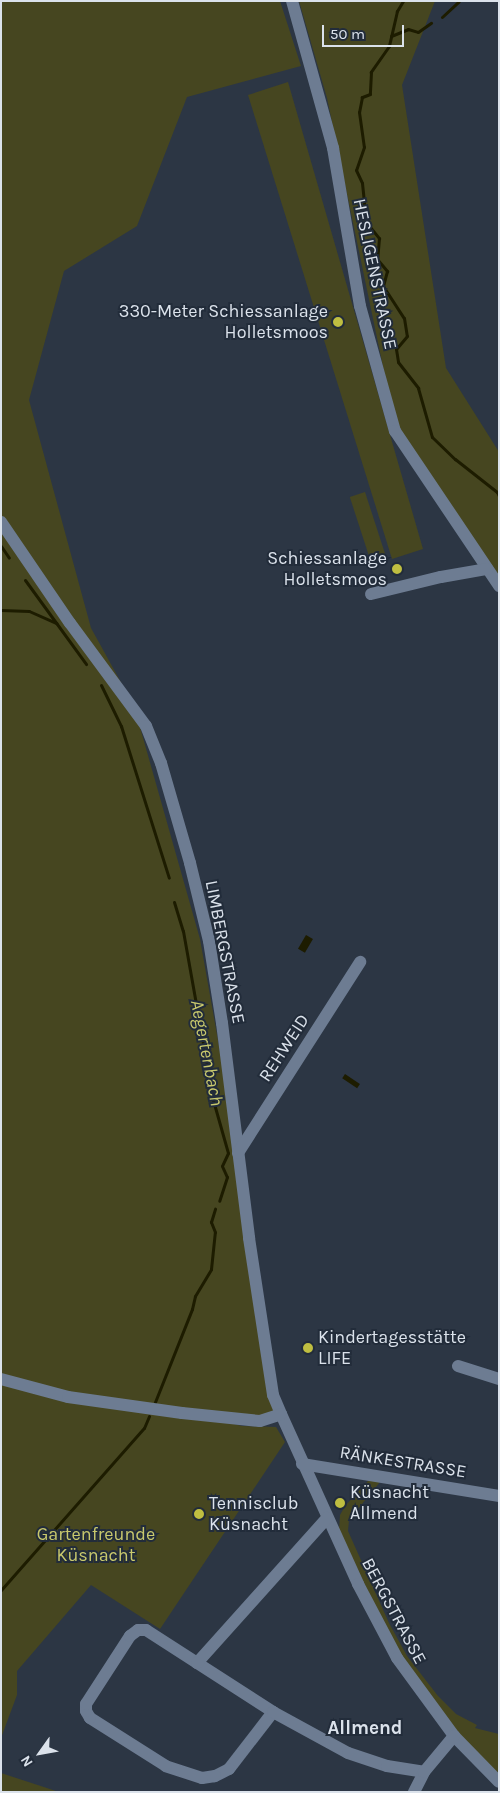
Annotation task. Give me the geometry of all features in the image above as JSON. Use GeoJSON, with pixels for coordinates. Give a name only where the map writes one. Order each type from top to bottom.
{"type":"FeatureCollection","features":[{"type":"Feature","properties":{"kind":"street","name":"HESLIGENSTRASSE"},"geometry":{"type":"LineString","coordinates":[[292,1],[333,148],[360,306],[394,431],[499,586]]}},
{"type":"Feature","properties":{"kind":"street","name":"LIMBERGSTRASSE"},"geometry":{"type":"LineString","coordinates":[[1,522],[70,623],[141,719],[161,763],[190,863],[209,941],[273,1395],[289,1435]]}},
{"type":"Feature","properties":{"kind":"street"},"geometry":{"type":"LineString","coordinates":[[371,594],[441,577],[487,569]]}},
{"type":"Feature","properties":{"kind":"street","name":"REHWEID"},"geometry":{"type":"LineString","coordinates":[[238,1153],[360,962]]}},
{"type":"Feature","properties":{"kind":"street"},"geometry":{"type":"LineString","coordinates":[[458,1366],[499,1379]]}},
{"type":"Feature","properties":{"kind":"street"},"geometry":{"type":"LineString","coordinates":[[1,1379],[68,1397],[182,1413],[260,1421],[281,1414]]}},
{"type":"Feature","properties":{"kind":"street","name":"BERGSTRASSE"},"geometry":{"type":"LineString","coordinates":[[289,1435],[327,1518],[397,1658],[454,1736],[499,1782]]}},
{"type":"Feature","properties":{"kind":"street","name":"RÄNKESTRASSE"},"geometry":{"type":"LineString","coordinates":[[302,1464],[499,1496]]}},
{"type":"Feature","properties":{"kind":"street"},"geometry":{"type":"LineString","coordinates":[[197,1663],[327,1518]]}},
{"type":"Feature","properties":{"kind":"street"},"geometry":{"type":"LineString","coordinates":[[273,1712],[229,1769],[215,1776],[202,1778],[166,1766],[90,1718],[86,1711],[86,1704],[130,1636],[138,1630],[146,1630],[273,1712],[348,1753],[387,1766],[424,1772]]}},
{"type":"Feature","properties":{"kind":"street"},"geometry":{"type":"LineString","coordinates":[[414,1792],[424,1772],[454,1736]]}},
{"type":"Feature","properties":{"kind":"green space","name":"Gartenfreunde Küsnacht"},"geometry":{"type":"Polygon","coordinates":[[[1,1],[280,1],[301,66],[187,97],[137,226],[64,271],[29,400],[91,628],[134,706],[200,939],[281,1414],[226,1422],[242,1426],[276,1427],[285,1442],[160,1629],[91,1585],[17,1671],[17,1695],[1,1738],[1,1]]]}},
{"type":"Feature","properties":{"kind":"green space"},"geometry":{"type":"Polygon","coordinates":[[[299,1],[435,1],[402,85],[446,368],[499,452],[499,577],[395,424],[327,98],[299,1]]]}},
{"type":"Feature","properties":{"kind":"green space","name":"330-Meter Schiessanlage Holletsmoos"},"geometry":{"type":"Polygon","coordinates":[[[288,82],[423,549],[392,559],[248,95],[288,82]]]}},
{"type":"Feature","properties":{"kind":"green space"},"geometry":{"type":"Polygon","coordinates":[[[365,492],[387,560],[372,564],[350,497],[365,492]]]}},
{"type":"Feature","properties":{"kind":"green space"},"geometry":{"type":"Polygon","coordinates":[[[369,1480],[380,1482],[349,1520],[348,1531],[389,1623],[407,1656],[438,1696],[456,1714],[477,1725],[475,1728],[499,1734],[499,1782],[454,1736],[403,1658],[385,1627],[339,1531],[340,1515],[345,1506],[369,1480]]]}},
{"type":"Feature","properties":{"kind":"green space"},"geometry":{"type":"Polygon","coordinates":[[[1,1773],[59,1792],[1,1792],[1,1773]]]}},
{"type":"Feature","properties":{"kind":"shaded area"},"geometry":{"type":"Polygon","coordinates":[[[306,935],[313,939],[305,953],[298,949],[306,935]]]}},
{"type":"Feature","properties":{"kind":"shaded area"},"geometry":{"type":"Polygon","coordinates":[[[345,1074],[360,1084],[357,1088],[342,1078],[345,1074]]]}},
{"type":"Feature","properties":{"kind":"waterway"},"geometry":{"type":"LineString","coordinates":[[403,1],[397,11],[389,46],[371,72],[370,94],[362,97],[359,112],[364,147],[356,170],[362,183],[366,222],[379,238],[377,259],[387,271],[383,286],[404,318],[407,336],[396,349],[398,362],[418,388],[432,437],[455,459],[497,492],[499,496]]}},
{"type":"Feature","properties":{"kind":"waterway"},"geometry":{"type":"LineString","coordinates":[[442,17],[459,1]]}},
{"type":"Feature","properties":{"kind":"waterway"},"geometry":{"type":"LineString","coordinates":[[391,36],[408,29],[418,32],[431,23]]}},
{"type":"Feature","properties":{"kind":"waterway"},"geometry":{"type":"LineString","coordinates":[[1,546],[9,558]]}},
{"type":"Feature","properties":{"kind":"waterway"},"geometry":{"type":"LineString","coordinates":[[25,580],[86,664]]}},
{"type":"Feature","properties":{"kind":"waterway"},"geometry":{"type":"LineString","coordinates":[[1,610],[29,611],[56,623]]}},
{"type":"Feature","properties":{"kind":"waterway","name":"Aegertenbach"},"geometry":{"type":"LineString","coordinates":[[101,685],[121,726],[169,878]]}},
{"type":"Feature","properties":{"kind":"waterway","name":"Aegertenbach"},"geometry":{"type":"LineString","coordinates":[[174,902],[183,931],[213,1100],[228,1153],[222,1166],[227,1177],[219,1201]]}},
{"type":"Feature","properties":{"kind":"waterway","name":"Aegertenbach"},"geometry":{"type":"LineString","coordinates":[[155,1402],[192,1309],[195,1296],[211,1269],[215,1232],[211,1222],[215,1209]]}},
{"type":"Feature","properties":{"kind":"waterway","name":"Aegertenbach"},"geometry":{"type":"LineString","coordinates":[[1,1590],[144,1428],[149,1416]]}},
{"type":"Feature","properties":{"kind":"place","name":"330-Meter Schiessanlage Holletsmoos"},"geometry":{"type":"Point","coordinates":[338,322]}},
{"type":"Feature","properties":{"kind":"place","name":"Schiessanlage Holletsmoos"},"geometry":{"type":"Point","coordinates":[397,569]}},
{"type":"Feature","properties":{"kind":"place","name":"Kindertagesstätte LIFE"},"geometry":{"type":"Point","coordinates":[308,1348]}},
{"type":"Feature","properties":{"kind":"place","name":"Küsnacht Allmend"},"geometry":{"type":"Point","coordinates":[340,1503]}},
{"type":"Feature","properties":{"kind":"place","name":"Tennisclub Küsnacht"},"geometry":{"type":"Point","coordinates":[199,1514]}},
{"type":"Feature","properties":{"kind":"district","name":"Allmend"},"geometry":{"type":"Point","coordinates":[365,1729]}}]}
